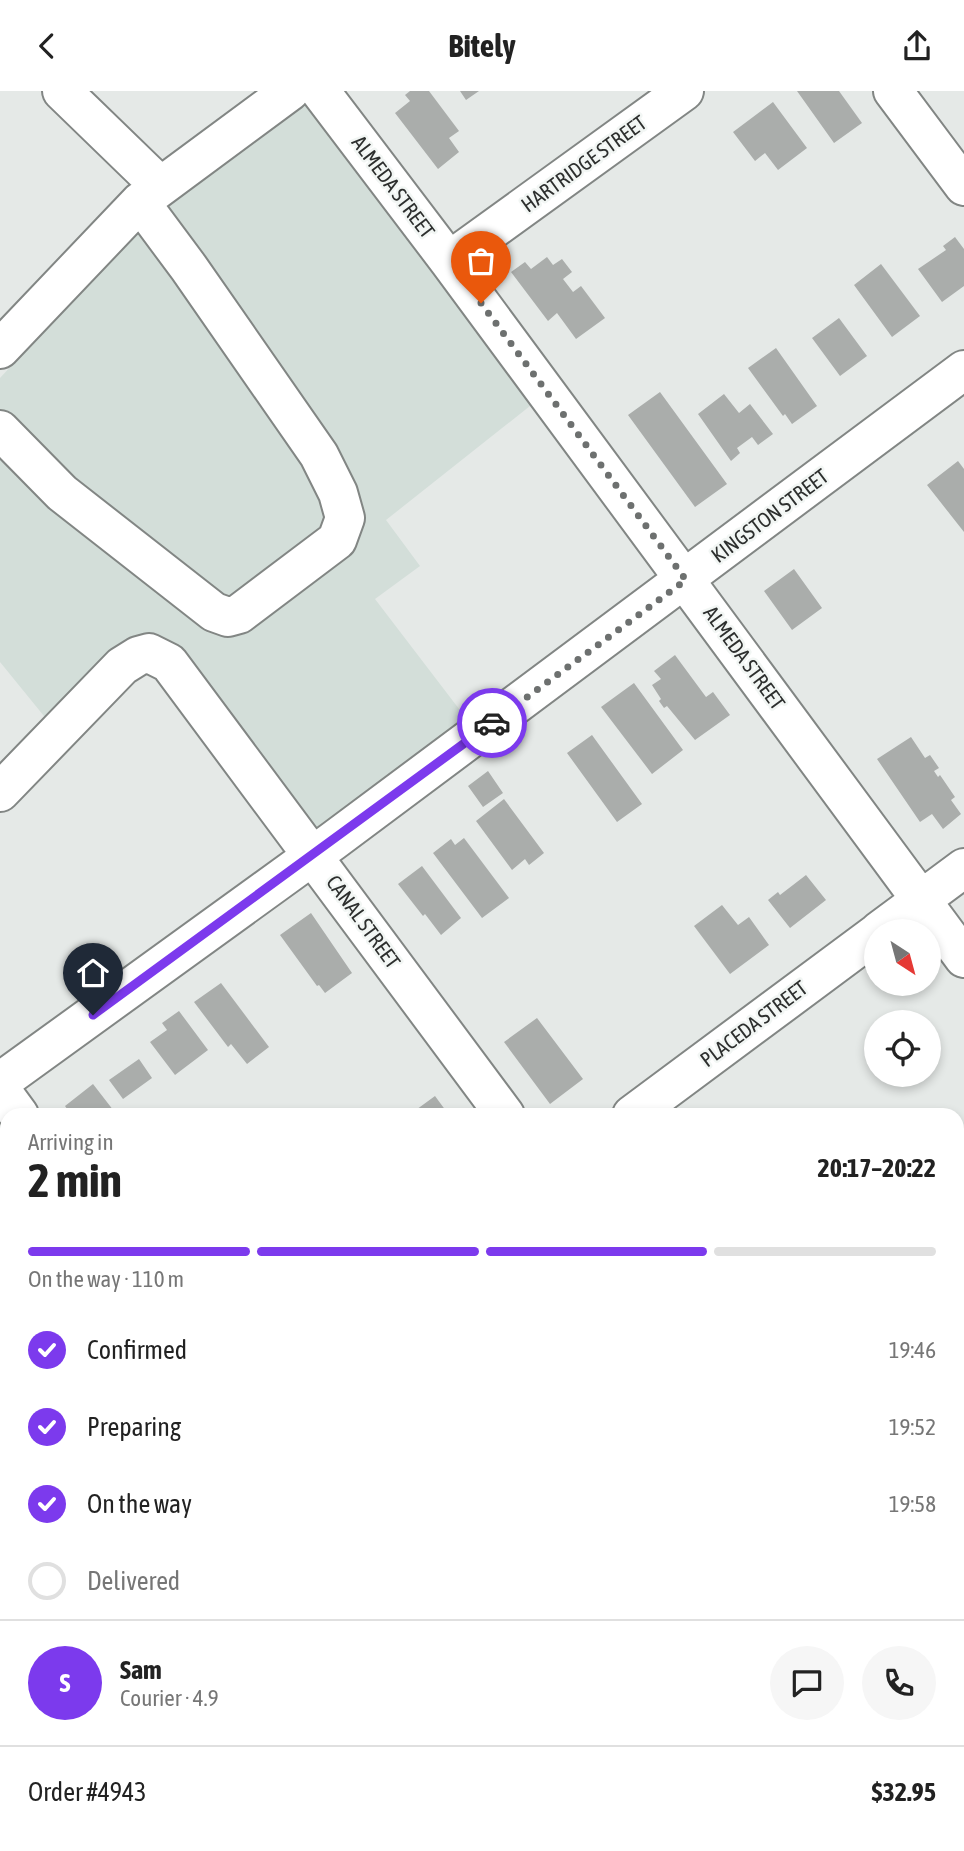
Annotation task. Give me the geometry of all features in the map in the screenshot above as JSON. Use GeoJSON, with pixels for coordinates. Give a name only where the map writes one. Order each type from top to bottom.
{"type":"FeatureCollection","features":[{"type":"Feature","properties":{"kind":"street"},"geometry":{"type":"LineString","coordinates":[[0,431],[62,493],[214,612],[228,617],[239,614],[337,540],[345,518],[338,493],[319,455],[189,268],[150,194],[62,91]]}},
{"type":"Feature","properties":{"kind":"street"},"geometry":{"type":"LineString","coordinates":[[0,349],[150,194],[290,91]]}},
{"type":"Feature","properties":{"kind":"street","name":"ALMEDA STREET"},"geometry":{"type":"LineString","coordinates":[[320,91],[686,580],[964,958]]}},
{"type":"Feature","properties":{"kind":"street","name":"HARTRIDGE STREET"},"geometry":{"type":"LineString","coordinates":[[449,261],[684,91]]}},
{"type":"Feature","properties":{"kind":"street"},"geometry":{"type":"LineString","coordinates":[[893,91],[964,186]]}},
{"type":"Feature","properties":{"kind":"street","name":"KINGSTON STREET"},"geometry":{"type":"LineString","coordinates":[[0,1082],[686,580],[964,370]]}},
{"type":"Feature","properties":{"kind":"street","name":"CANAL STREET"},"geometry":{"type":"LineString","coordinates":[[0,792],[122,666],[149,653],[169,663],[500,1108]]}},
{"type":"Feature","properties":{"kind":"street","name":"PLACEDA STREET"},"geometry":{"type":"LineString","coordinates":[[895,919],[964,868]]}},
{"type":"Feature","properties":{"kind":"street","name":"PLACEDA STREET"},"geometry":{"type":"LineString","coordinates":[[641,1108],[864,942]]}},
{"type":"Feature","properties":{"kind":"street"},"geometry":{"type":"LineString","coordinates":[[0,1089],[14,1108]]}},
{"type":"Feature","properties":{"kind":"shaded area"},"geometry":{"type":"Polygon","coordinates":[[[309,101],[535,402],[386,520],[420,566],[375,599],[469,722],[316,835],[165,643],[48,721],[0,662],[0,378],[147,220],[309,101]]]}},
{"type":"Feature","properties":{"kind":"building"},"geometry":{"type":"Polygon","coordinates":[[[410,91],[429,91],[459,131],[449,138],[459,152],[438,169],[395,113],[410,101],[405,95],[410,91]]]}},
{"type":"Feature","properties":{"kind":"building"},"geometry":{"type":"Polygon","coordinates":[[[460,91],[479,91],[466,100],[460,91]]]}},
{"type":"Feature","properties":{"kind":"building"},"geometry":{"type":"Polygon","coordinates":[[[797,91],[839,91],[862,123],[834,143],[797,91]]]}},
{"type":"Feature","properties":{"kind":"building"},"geometry":{"type":"Polygon","coordinates":[[[773,102],[807,148],[778,170],[765,153],[755,161],[733,132],[773,102]]]}},
{"type":"Feature","properties":{"kind":"building"},"geometry":{"type":"Polygon","coordinates":[[[955,237],[964,249],[964,286],[942,302],[918,269],[946,250],[943,246],[955,237]]]}},
{"type":"Feature","properties":{"kind":"building"},"geometry":{"type":"Polygon","coordinates":[[[547,257],[553,265],[562,259],[572,272],[563,279],[573,292],[581,286],[605,318],[576,339],[557,313],[548,321],[511,272],[525,262],[531,269],[547,257]]]}},
{"type":"Feature","properties":{"kind":"building"},"geometry":{"type":"Polygon","coordinates":[[[881,264],[920,316],[892,337],[854,285],[881,264]]]}},
{"type":"Feature","properties":{"kind":"building"},"geometry":{"type":"Polygon","coordinates":[[[839,318],[867,356],[840,376],[812,338],[839,318]]]}},
{"type":"Feature","properties":{"kind":"building"},"geometry":{"type":"Polygon","coordinates":[[[776,348],[817,406],[792,424],[785,414],[783,416],[748,368],[776,348]]]}},
{"type":"Feature","properties":{"kind":"building"},"geometry":{"type":"Polygon","coordinates":[[[660,392],[727,484],[695,507],[628,415],[660,392]]]}},
{"type":"Feature","properties":{"kind":"building"},"geometry":{"type":"Polygon","coordinates":[[[724,394],[739,413],[750,404],[773,434],[758,445],[752,437],[737,448],[740,453],[731,461],[698,414],[724,394]]]}},
{"type":"Feature","properties":{"kind":"building"},"geometry":{"type":"Polygon","coordinates":[[[958,461],[964,469],[964,532],[927,485],[958,461]]]}},
{"type":"Feature","properties":{"kind":"building"},"geometry":{"type":"Polygon","coordinates":[[[794,569],[822,608],[792,630],[764,591],[794,569]]]}},
{"type":"Feature","properties":{"kind":"building"},"geometry":{"type":"Polygon","coordinates":[[[675,655],[706,697],[713,692],[730,715],[695,740],[667,706],[664,708],[652,685],[661,679],[654,671],[675,655]]]}},
{"type":"Feature","properties":{"kind":"building"},"geometry":{"type":"Polygon","coordinates":[[[634,683],[683,750],[652,774],[601,707],[634,683]]]}},
{"type":"Feature","properties":{"kind":"building"},"geometry":{"type":"Polygon","coordinates":[[[592,735],[642,804],[617,822],[567,753],[592,735]]]}},
{"type":"Feature","properties":{"kind":"building"},"geometry":{"type":"Polygon","coordinates":[[[911,737],[925,758],[930,755],[939,768],[934,771],[938,777],[940,775],[955,797],[951,800],[961,814],[943,829],[932,814],[920,822],[877,759],[911,737]]]}},
{"type":"Feature","properties":{"kind":"building"},"geometry":{"type":"Polygon","coordinates":[[[488,771],[503,793],[483,807],[468,786],[488,771]]]}},
{"type":"Feature","properties":{"kind":"building"},"geometry":{"type":"Polygon","coordinates":[[[504,799],[544,853],[529,865],[525,859],[512,870],[476,821],[504,799]]]}},
{"type":"Feature","properties":{"kind":"building"},"geometry":{"type":"Polygon","coordinates":[[[464,838],[509,898],[482,918],[433,853],[451,839],[455,845],[464,838]]]}},
{"type":"Feature","properties":{"kind":"building"},"geometry":{"type":"Polygon","coordinates":[[[422,866],[461,918],[441,935],[398,884],[422,866]]]}},
{"type":"Feature","properties":{"kind":"building"},"geometry":{"type":"Polygon","coordinates":[[[806,875],[826,900],[790,928],[768,900],[778,892],[780,895],[806,875]]]}},
{"type":"Feature","properties":{"kind":"building"},"geometry":{"type":"Polygon","coordinates":[[[722,905],[738,925],[749,917],[769,945],[730,974],[694,926],[722,905]]]}},
{"type":"Feature","properties":{"kind":"building"},"geometry":{"type":"Polygon","coordinates":[[[311,913],[352,973],[325,993],[280,935],[311,913]]]}},
{"type":"Feature","properties":{"kind":"building"},"geometry":{"type":"Polygon","coordinates":[[[221,983],[269,1047],[247,1064],[231,1044],[228,1047],[194,1002],[221,983]]]}},
{"type":"Feature","properties":{"kind":"building"},"geometry":{"type":"Polygon","coordinates":[[[179,1011],[208,1050],[175,1075],[150,1042],[167,1030],[162,1023],[179,1011]]]}},
{"type":"Feature","properties":{"kind":"building"},"geometry":{"type":"Polygon","coordinates":[[[537,1018],[583,1079],[550,1104],[504,1042],[537,1018]]]}},
{"type":"Feature","properties":{"kind":"building"},"geometry":{"type":"Polygon","coordinates":[[[139,1059],[152,1078],[123,1099],[109,1080],[139,1059]]]}},
{"type":"Feature","properties":{"kind":"building"},"geometry":{"type":"Polygon","coordinates":[[[93,1084],[112,1108],[66,1108],[65,1106],[93,1084]]]}},
{"type":"Feature","properties":{"kind":"building"},"geometry":{"type":"Polygon","coordinates":[[[435,1096],[444,1108],[419,1108],[435,1096]]]}},
{"type":"Feature","properties":{"kind":"way so far"},"geometry":{"type":"LineString","coordinates":[[481,303],[686,580],[492,723]]}},
{"type":"Feature","properties":{"kind":"route"},"geometry":{"type":"LineString","coordinates":[[93,1015],[492,723]]}}]}
